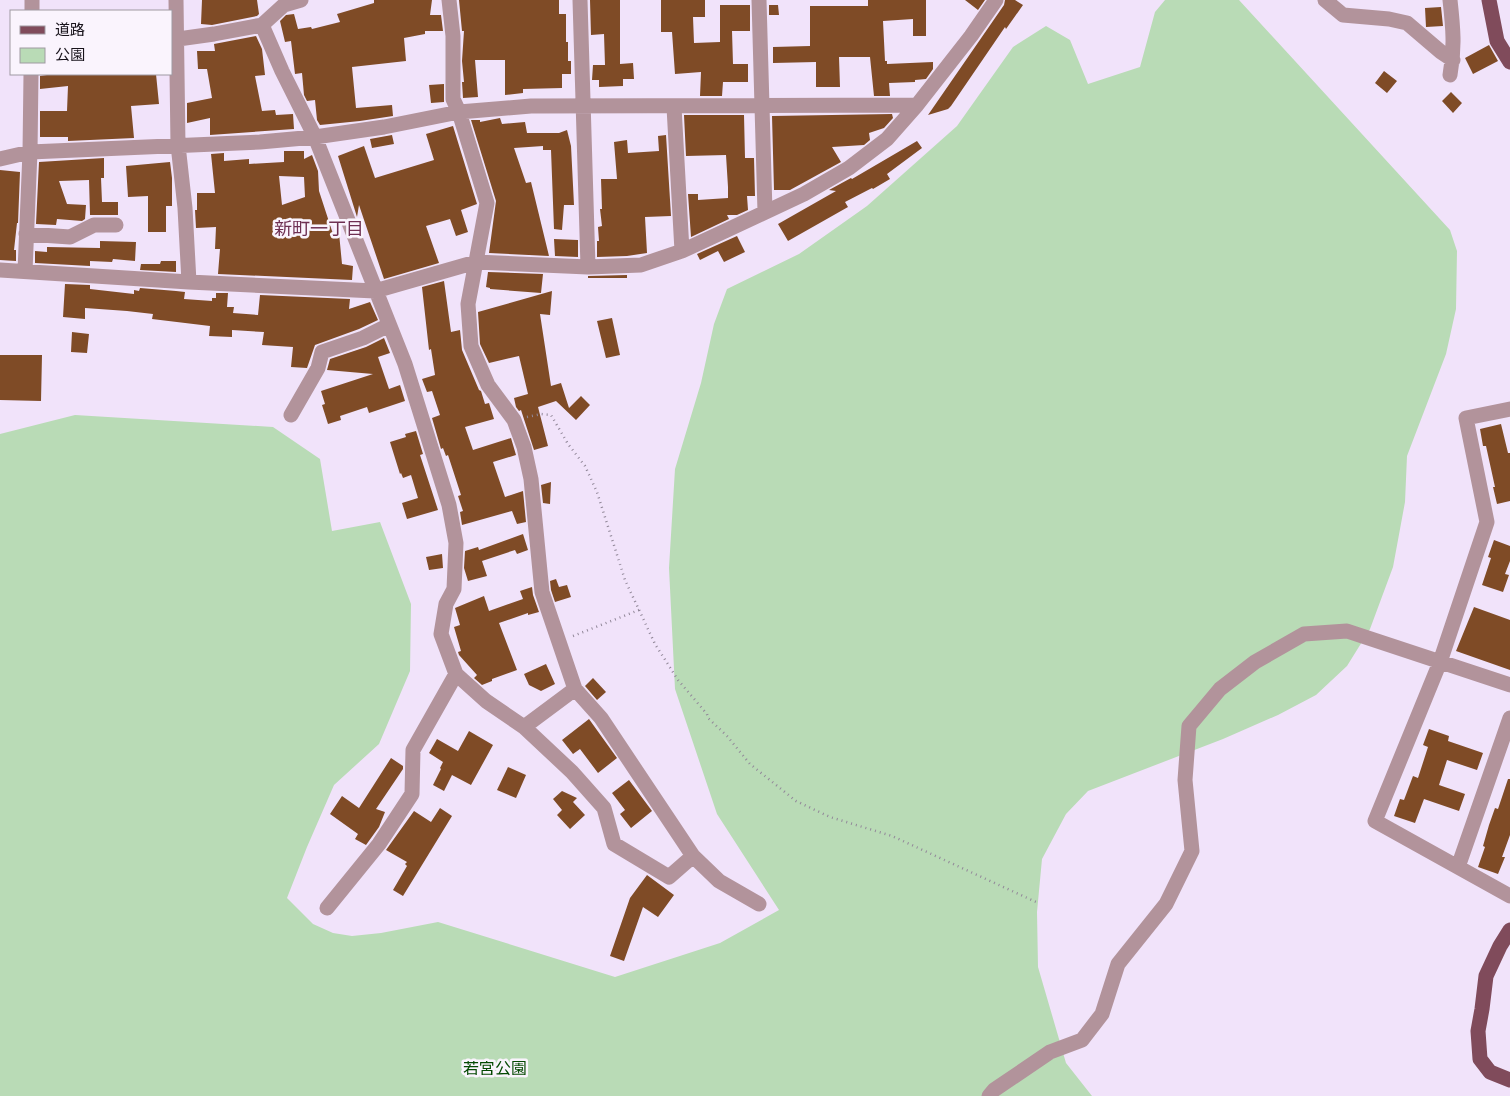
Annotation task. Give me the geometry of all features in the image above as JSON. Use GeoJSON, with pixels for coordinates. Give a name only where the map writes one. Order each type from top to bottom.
{"type":"FeatureCollection","features":[{"type":"Feature","properties":{"kind":"main road"},"geometry":{"type":"LineString","coordinates":[[1489,0],[1498,40],[1510,62]]}},
{"type":"Feature","properties":{"kind":"main road"},"geometry":{"type":"LineString","coordinates":[[1510,930],[1486,976],[1478,1031],[1480,1058],[1490,1072],[1510,1080]]}},
{"type":"Feature","properties":{"kind":"street"},"geometry":{"type":"LineString","coordinates":[[176,0],[174,39],[178,145],[185,208],[189,282]]}},
{"type":"Feature","properties":{"kind":"street"},"geometry":{"type":"LineString","coordinates":[[174,39],[262,25],[283,3],[301,0]]}},
{"type":"Feature","properties":{"kind":"street"},"geometry":{"type":"LineString","coordinates":[[449,0],[453,36],[454,99],[487,203],[468,304],[471,346],[488,385],[514,420],[524,447],[531,480],[542,592],[575,689],[601,718],[693,856],[719,881],[759,904]]}},
{"type":"Feature","properties":{"kind":"street"},"geometry":{"type":"LineString","coordinates":[[580,0],[588,267]]}},
{"type":"Feature","properties":{"kind":"street"},"geometry":{"type":"LineString","coordinates":[[759,0],[765,212]]}},
{"type":"Feature","properties":{"kind":"street"},"geometry":{"type":"LineString","coordinates":[[0,270],[189,282],[375,290],[476,262],[588,267],[641,265],[682,251],[804,194],[849,168],[887,139],[917,105],[971,36],[996,0]]}},
{"type":"Feature","properties":{"kind":"street"},"geometry":{"type":"LineString","coordinates":[[1325,0],[1343,15],[1389,19],[1407,23],[1441,52],[1451,68],[1454,35],[1450,0]]}},
{"type":"Feature","properties":{"kind":"street"},"geometry":{"type":"LineString","coordinates":[[262,25],[314,137],[405,364],[449,505],[456,543],[454,589],[446,604],[441,634],[456,674],[486,701],[524,727],[572,772],[604,808],[614,844],[669,877],[693,856]]}},
{"type":"Feature","properties":{"kind":"street"},"geometry":{"type":"LineString","coordinates":[[25,271],[31,75]]}},
{"type":"Feature","properties":{"kind":"street"},"geometry":{"type":"LineString","coordinates":[[0,159],[30,152],[260,142],[314,137],[384,127],[459,112],[531,106],[917,105]]}},
{"type":"Feature","properties":{"kind":"street"},"geometry":{"type":"LineString","coordinates":[[674,107],[682,251]]}},
{"type":"Feature","properties":{"kind":"street"},"geometry":{"type":"LineString","coordinates":[[26,234],[70,237],[94,225],[116,225]]}},
{"type":"Feature","properties":{"kind":"street"},"geometry":{"type":"LineString","coordinates":[[290,415],[318,368],[322,352],[364,338],[389,325]]}},
{"type":"Feature","properties":{"kind":"street"},"geometry":{"type":"LineString","coordinates":[[1510,409],[1466,418],[1487,522],[1440,662],[1375,821],[1510,896]]}},
{"type":"Feature","properties":{"kind":"street"},"geometry":{"type":"LineString","coordinates":[[989,1096],[994,1090],[1050,1052],[1082,1040],[1102,1014],[1118,964],[1166,904],[1192,851],[1185,780],[1189,726],[1220,689],[1255,662],[1304,634],[1347,631],[1510,685]]}},
{"type":"Feature","properties":{"kind":"street"},"geometry":{"type":"LineString","coordinates":[[327,908],[379,844],[412,794],[413,750],[456,674]]}},
{"type":"Feature","properties":{"kind":"street"},"geometry":{"type":"LineString","coordinates":[[524,727],[575,689]]}},
{"type":"Feature","properties":{"kind":"street"},"geometry":{"type":"LineString","coordinates":[[1458,867],[1510,718]]}},
{"type":"Feature","properties":{"kind":"path"},"geometry":{"type":"LineString","coordinates":[[514,420],[541,414],[551,415],[568,444],[585,466],[596,492],[625,580],[655,644],[678,680],[708,718],[727,736],[750,764],[796,801],[830,817],[892,836],[1036,902]]}},
{"type":"Feature","properties":{"kind":"path"},"geometry":{"type":"LineString","coordinates":[[560,641],[639,610]]}},
{"type":"Feature","properties":{"kind":"green space","name":"若宮公園"},"geometry":{"type":"Polygon","coordinates":[[[1165,0],[1239,0],[1450,230],[1457,251],[1456,309],[1446,354],[1407,456],[1405,502],[1393,567],[1370,629],[1347,666],[1316,695],[1278,715],[1223,739],[1088,791],[1066,814],[1042,859],[1037,912],[1038,967],[1066,1063],[1092,1096],[0,1096],[0,434],[75,415],[273,427],[320,459],[332,531],[380,522],[411,604],[410,671],[379,744],[334,785],[287,898],[313,924],[333,933],[352,936],[381,933],[438,922],[615,977],[720,943],[779,910],[717,814],[675,689],[669,568],[675,469],[701,383],[714,324],[727,289],[799,254],[867,206],[957,126],[1013,47],[1046,26],[1070,40],[1088,84],[1140,67],[1155,12],[1165,0]]]}},
{"type":"Feature","properties":{"kind":"building"},"geometry":{"type":"Polygon","coordinates":[[[202,0],[257,0],[259,14],[212,25],[201,24],[202,0]]]}},
{"type":"Feature","properties":{"kind":"building"},"geometry":{"type":"Polygon","coordinates":[[[374,0],[432,0],[430,15],[441,15],[443,31],[425,31],[425,34],[404,38],[406,61],[352,67],[356,108],[392,105],[393,116],[320,125],[317,120],[315,100],[307,101],[304,95],[302,73],[295,74],[291,41],[285,42],[280,21],[286,15],[294,14],[298,29],[311,27],[312,29],[340,22],[337,14],[374,3],[374,0]]]}},
{"type":"Feature","properties":{"kind":"building"},"geometry":{"type":"Polygon","coordinates":[[[459,0],[559,0],[559,14],[566,14],[568,61],[571,61],[571,74],[562,74],[562,88],[523,89],[523,93],[505,95],[505,60],[475,60],[478,97],[463,98],[462,61],[464,31],[462,31],[459,0]]]}},
{"type":"Feature","properties":{"kind":"building"},"geometry":{"type":"Polygon","coordinates":[[[590,0],[620,0],[620,64],[633,63],[634,79],[623,79],[623,86],[599,87],[599,80],[592,80],[593,65],[605,65],[604,34],[591,35],[590,0]]]}},
{"type":"Feature","properties":{"kind":"building"},"geometry":{"type":"Polygon","coordinates":[[[661,0],[705,0],[705,17],[693,17],[694,43],[720,42],[720,5],[750,5],[750,31],[732,31],[733,64],[748,64],[748,82],[723,82],[722,96],[700,96],[701,72],[675,74],[672,32],[661,32],[661,0]]]}},
{"type":"Feature","properties":{"kind":"building"},"geometry":{"type":"Polygon","coordinates":[[[868,0],[926,0],[926,36],[913,36],[913,19],[883,21],[885,61],[887,61],[887,64],[933,62],[933,69],[926,79],[915,80],[915,82],[889,83],[890,96],[874,96],[870,57],[839,57],[840,87],[816,87],[816,62],[773,63],[773,47],[810,46],[810,6],[868,6],[868,0]]]}},
{"type":"Feature","properties":{"kind":"building"},"geometry":{"type":"Polygon","coordinates":[[[965,0],[985,0],[978,10],[965,0]]]}},
{"type":"Feature","properties":{"kind":"building"},"geometry":{"type":"Polygon","coordinates":[[[1005,0],[1015,0],[1023,5],[1006,29],[1005,27],[951,106],[948,109],[928,115],[1004,5],[1005,0]]]}},
{"type":"Feature","properties":{"kind":"building"},"geometry":{"type":"Polygon","coordinates":[[[769,5],[778,5],[779,15],[769,15],[769,5]]]}},
{"type":"Feature","properties":{"kind":"building"},"geometry":{"type":"Polygon","coordinates":[[[1441,7],[1443,26],[1426,27],[1425,8],[1441,7]]]}},
{"type":"Feature","properties":{"kind":"building"},"geometry":{"type":"Polygon","coordinates":[[[256,36],[262,49],[265,75],[255,76],[262,111],[275,110],[276,115],[293,114],[294,129],[210,135],[210,118],[187,123],[187,103],[212,98],[207,69],[198,69],[197,51],[215,51],[214,44],[256,36]]]}},
{"type":"Feature","properties":{"kind":"building"},"geometry":{"type":"Polygon","coordinates":[[[1489,45],[1498,61],[1473,74],[1465,58],[1489,45]]]}},
{"type":"Feature","properties":{"kind":"building"},"geometry":{"type":"Polygon","coordinates":[[[1384,71],[1397,81],[1387,93],[1375,83],[1384,71]]]}},
{"type":"Feature","properties":{"kind":"building"},"geometry":{"type":"Polygon","coordinates":[[[156,75],[159,104],[131,106],[134,138],[68,141],[68,137],[40,137],[40,111],[67,111],[68,86],[40,89],[40,76],[156,75]]]}},
{"type":"Feature","properties":{"kind":"building"},"geometry":{"type":"Polygon","coordinates":[[[444,84],[444,102],[431,103],[429,85],[444,84]]]}},
{"type":"Feature","properties":{"kind":"building"},"geometry":{"type":"Polygon","coordinates":[[[1451,92],[1462,103],[1453,113],[1442,101],[1451,92]]]}},
{"type":"Feature","properties":{"kind":"building"},"geometry":{"type":"Polygon","coordinates":[[[892,114],[893,118],[884,128],[869,133],[870,140],[864,145],[832,147],[841,162],[790,190],[774,190],[772,116],[892,114]]]}},
{"type":"Feature","properties":{"kind":"building"},"geometry":{"type":"Polygon","coordinates":[[[684,115],[744,115],[745,158],[754,158],[755,196],[747,196],[748,210],[737,215],[727,215],[729,219],[691,237],[688,194],[698,194],[698,200],[728,198],[728,187],[726,155],[686,156],[684,115]]]}},
{"type":"Feature","properties":{"kind":"building"},"geometry":{"type":"Polygon","coordinates":[[[500,118],[502,124],[525,122],[527,133],[559,133],[567,130],[571,146],[574,205],[564,205],[562,230],[554,229],[551,150],[543,150],[543,146],[514,148],[526,183],[531,182],[549,256],[489,253],[496,201],[471,120],[480,120],[480,122],[500,118]]]}},
{"type":"Feature","properties":{"kind":"building"},"geometry":{"type":"Polygon","coordinates":[[[453,126],[477,204],[461,210],[468,232],[456,236],[450,219],[426,226],[439,263],[384,279],[359,205],[357,217],[338,156],[364,146],[375,178],[434,160],[426,134],[453,126]]]}},
{"type":"Feature","properties":{"kind":"building"},"geometry":{"type":"Polygon","coordinates":[[[392,135],[394,144],[372,148],[370,139],[392,135]]]}},
{"type":"Feature","properties":{"kind":"building"},"geometry":{"type":"Polygon","coordinates":[[[666,135],[671,216],[645,217],[647,253],[597,257],[598,227],[602,226],[600,209],[602,209],[601,179],[617,179],[614,142],[627,140],[628,153],[659,151],[658,136],[666,135]]]}},
{"type":"Feature","properties":{"kind":"building"},"geometry":{"type":"Polygon","coordinates":[[[917,141],[922,148],[887,174],[890,179],[845,202],[848,207],[788,241],[778,224],[836,191],[829,190],[852,179],[917,141]]]}},
{"type":"Feature","properties":{"kind":"building"},"geometry":{"type":"Polygon","coordinates":[[[284,151],[304,151],[304,159],[312,155],[318,171],[319,191],[333,234],[339,233],[342,264],[353,266],[352,280],[218,274],[220,249],[215,249],[216,227],[196,228],[195,210],[197,210],[197,193],[215,193],[211,154],[224,153],[224,161],[249,159],[249,164],[284,162],[284,151]],[[279,176],[282,205],[305,197],[304,177],[279,176]]]}},
{"type":"Feature","properties":{"kind":"building"},"geometry":{"type":"Polygon","coordinates":[[[104,158],[104,178],[101,178],[102,202],[118,202],[118,215],[90,215],[89,180],[59,181],[67,204],[86,205],[85,219],[82,221],[57,219],[56,225],[36,224],[39,162],[104,158]]]}},
{"type":"Feature","properties":{"kind":"building"},"geometry":{"type":"Polygon","coordinates":[[[170,162],[172,206],[166,206],[166,232],[148,232],[148,196],[128,197],[126,166],[170,162]]]}},
{"type":"Feature","properties":{"kind":"building"},"geometry":{"type":"Polygon","coordinates":[[[0,170],[20,172],[18,223],[14,250],[16,250],[16,261],[0,260],[0,170]]]}},
{"type":"Feature","properties":{"kind":"building"},"geometry":{"type":"Polygon","coordinates":[[[737,236],[745,252],[724,262],[718,251],[700,260],[697,254],[737,236]]]}},
{"type":"Feature","properties":{"kind":"building"},"geometry":{"type":"Polygon","coordinates":[[[554,239],[578,240],[578,257],[555,256],[554,239]]]}},
{"type":"Feature","properties":{"kind":"building"},"geometry":{"type":"Polygon","coordinates":[[[100,241],[136,242],[135,261],[113,259],[112,262],[90,261],[90,266],[35,263],[35,251],[47,252],[47,247],[100,248],[100,241]]]}},
{"type":"Feature","properties":{"kind":"building"},"geometry":{"type":"Polygon","coordinates":[[[161,261],[176,261],[176,272],[140,270],[141,264],[160,264],[161,261]]]}},
{"type":"Feature","properties":{"kind":"building"},"geometry":{"type":"Polygon","coordinates":[[[488,272],[543,274],[541,293],[490,289],[486,287],[488,272]]]}},
{"type":"Feature","properties":{"kind":"building"},"geometry":{"type":"Polygon","coordinates":[[[627,275],[627,278],[588,278],[588,276],[627,275]]]}},
{"type":"Feature","properties":{"kind":"building"},"geometry":{"type":"Polygon","coordinates":[[[444,281],[451,332],[460,330],[462,350],[485,404],[489,403],[494,419],[465,427],[473,450],[511,438],[516,455],[493,462],[505,497],[523,491],[526,522],[517,524],[512,511],[462,525],[460,512],[463,511],[458,496],[461,495],[448,455],[446,456],[443,448],[441,449],[432,418],[440,415],[432,391],[427,392],[422,379],[435,375],[431,349],[429,350],[422,287],[444,281]]]}},
{"type":"Feature","properties":{"kind":"building"},"geometry":{"type":"Polygon","coordinates":[[[65,284],[90,285],[90,289],[134,294],[134,290],[139,291],[140,288],[185,292],[184,299],[212,301],[212,298],[216,298],[216,293],[228,293],[227,307],[234,307],[233,313],[258,315],[260,295],[350,299],[349,309],[370,302],[378,320],[315,345],[307,368],[291,367],[293,347],[262,345],[264,332],[232,330],[232,337],[209,336],[210,326],[152,319],[153,314],[127,311],[85,308],[85,319],[63,317],[65,284]]]}},
{"type":"Feature","properties":{"kind":"building"},"geometry":{"type":"Polygon","coordinates":[[[552,291],[550,315],[540,314],[551,386],[561,383],[569,408],[581,396],[590,405],[576,420],[556,401],[538,407],[548,446],[534,450],[521,410],[519,411],[516,407],[514,398],[528,394],[519,356],[489,363],[480,344],[478,312],[552,291]]]}},
{"type":"Feature","properties":{"kind":"building"},"geometry":{"type":"Polygon","coordinates":[[[612,318],[620,355],[606,358],[597,321],[612,318]]]}},
{"type":"Feature","properties":{"kind":"building"},"geometry":{"type":"Polygon","coordinates":[[[72,332],[89,334],[87,353],[71,352],[72,332]]]}},
{"type":"Feature","properties":{"kind":"building"},"geometry":{"type":"Polygon","coordinates":[[[384,338],[390,353],[378,357],[389,389],[400,385],[405,401],[369,413],[367,407],[340,416],[341,420],[328,424],[322,405],[325,404],[321,391],[373,374],[327,370],[330,359],[366,347],[384,338]]]}},
{"type":"Feature","properties":{"kind":"building"},"geometry":{"type":"Polygon","coordinates":[[[0,355],[42,355],[41,401],[0,400],[0,355]]]}},
{"type":"Feature","properties":{"kind":"building"},"geometry":{"type":"Polygon","coordinates":[[[1501,424],[1508,453],[1510,453],[1510,501],[1497,504],[1486,446],[1483,446],[1480,429],[1501,424]]]}},
{"type":"Feature","properties":{"kind":"building"},"geometry":{"type":"Polygon","coordinates":[[[416,431],[423,454],[420,455],[438,510],[407,519],[402,503],[418,498],[411,475],[403,478],[400,474],[390,442],[406,437],[405,434],[416,431]]]}},
{"type":"Feature","properties":{"kind":"building"},"geometry":{"type":"Polygon","coordinates":[[[551,482],[550,504],[543,503],[541,485],[551,482]]]}},
{"type":"Feature","properties":{"kind":"building"},"geometry":{"type":"Polygon","coordinates":[[[523,534],[528,550],[517,554],[515,550],[482,561],[487,576],[468,581],[464,568],[465,551],[478,547],[479,550],[523,534]]]}},
{"type":"Feature","properties":{"kind":"building"},"geometry":{"type":"Polygon","coordinates":[[[1494,540],[1510,546],[1510,561],[1505,574],[1509,575],[1503,592],[1482,585],[1491,558],[1488,557],[1494,540]]]}},
{"type":"Feature","properties":{"kind":"building"},"geometry":{"type":"Polygon","coordinates":[[[442,554],[443,568],[429,570],[426,557],[442,554]]]}},
{"type":"Feature","properties":{"kind":"building"},"geometry":{"type":"Polygon","coordinates":[[[556,579],[559,587],[567,585],[571,597],[555,602],[550,581],[556,579]]]}},
{"type":"Feature","properties":{"kind":"building"},"geometry":{"type":"Polygon","coordinates":[[[532,587],[539,612],[528,615],[528,613],[499,623],[517,670],[492,679],[492,681],[482,685],[474,678],[477,675],[459,655],[458,652],[461,651],[454,627],[460,625],[455,608],[484,596],[489,611],[523,599],[520,591],[532,587]]]}},
{"type":"Feature","properties":{"kind":"building"},"geometry":{"type":"Polygon","coordinates":[[[1474,607],[1510,620],[1510,670],[1456,651],[1474,607]]]}},
{"type":"Feature","properties":{"kind":"building"},"geometry":{"type":"Polygon","coordinates":[[[546,664],[555,684],[541,691],[529,685],[524,674],[546,664]]]}},
{"type":"Feature","properties":{"kind":"building"},"geometry":{"type":"Polygon","coordinates":[[[593,678],[606,692],[597,700],[585,686],[593,678]]]}},
{"type":"Feature","properties":{"kind":"building"},"geometry":{"type":"Polygon","coordinates":[[[589,719],[617,758],[598,773],[580,749],[573,754],[562,740],[589,719]]]}},
{"type":"Feature","properties":{"kind":"building"},"geometry":{"type":"Polygon","coordinates":[[[1429,729],[1449,736],[1448,741],[1483,753],[1477,770],[1447,760],[1439,785],[1465,794],[1459,811],[1424,799],[1415,823],[1394,816],[1400,799],[1404,800],[1413,776],[1418,778],[1428,747],[1423,745],[1429,729]]]}},
{"type":"Feature","properties":{"kind":"building"},"geometry":{"type":"Polygon","coordinates":[[[469,731],[493,745],[471,785],[452,775],[444,791],[433,785],[443,762],[429,753],[437,739],[458,751],[469,731]]]}},
{"type":"Feature","properties":{"kind":"building"},"geometry":{"type":"Polygon","coordinates":[[[391,758],[403,766],[403,769],[376,809],[385,812],[379,827],[366,845],[355,839],[358,834],[330,814],[342,796],[359,808],[391,758]]]}},
{"type":"Feature","properties":{"kind":"building"},"geometry":{"type":"Polygon","coordinates":[[[508,767],[526,775],[516,798],[497,790],[508,767]]]}},
{"type":"Feature","properties":{"kind":"building"},"geometry":{"type":"Polygon","coordinates":[[[1508,779],[1510,779],[1510,835],[1502,857],[1505,857],[1498,874],[1478,867],[1485,847],[1483,846],[1489,825],[1495,808],[1498,809],[1508,779]]]}},
{"type":"Feature","properties":{"kind":"building"},"geometry":{"type":"Polygon","coordinates":[[[629,780],[652,811],[631,828],[620,814],[625,810],[612,793],[629,780]]]}},
{"type":"Feature","properties":{"kind":"building"},"geometry":{"type":"Polygon","coordinates":[[[562,791],[577,798],[573,802],[585,815],[570,829],[557,815],[562,810],[553,799],[562,791]]]}},
{"type":"Feature","properties":{"kind":"building"},"geometry":{"type":"Polygon","coordinates":[[[440,808],[452,816],[403,896],[393,890],[407,866],[405,864],[407,862],[386,850],[414,811],[431,822],[440,808]]]}},
{"type":"Feature","properties":{"kind":"building"},"geometry":{"type":"Polygon","coordinates":[[[647,875],[674,895],[658,917],[643,907],[624,961],[610,956],[630,898],[647,875]]]}},
{"type":"Feature","properties":{"kind":"district","name":"新町一丁目"},"geometry":{"type":"Point","coordinates":[319,228]}}]}
